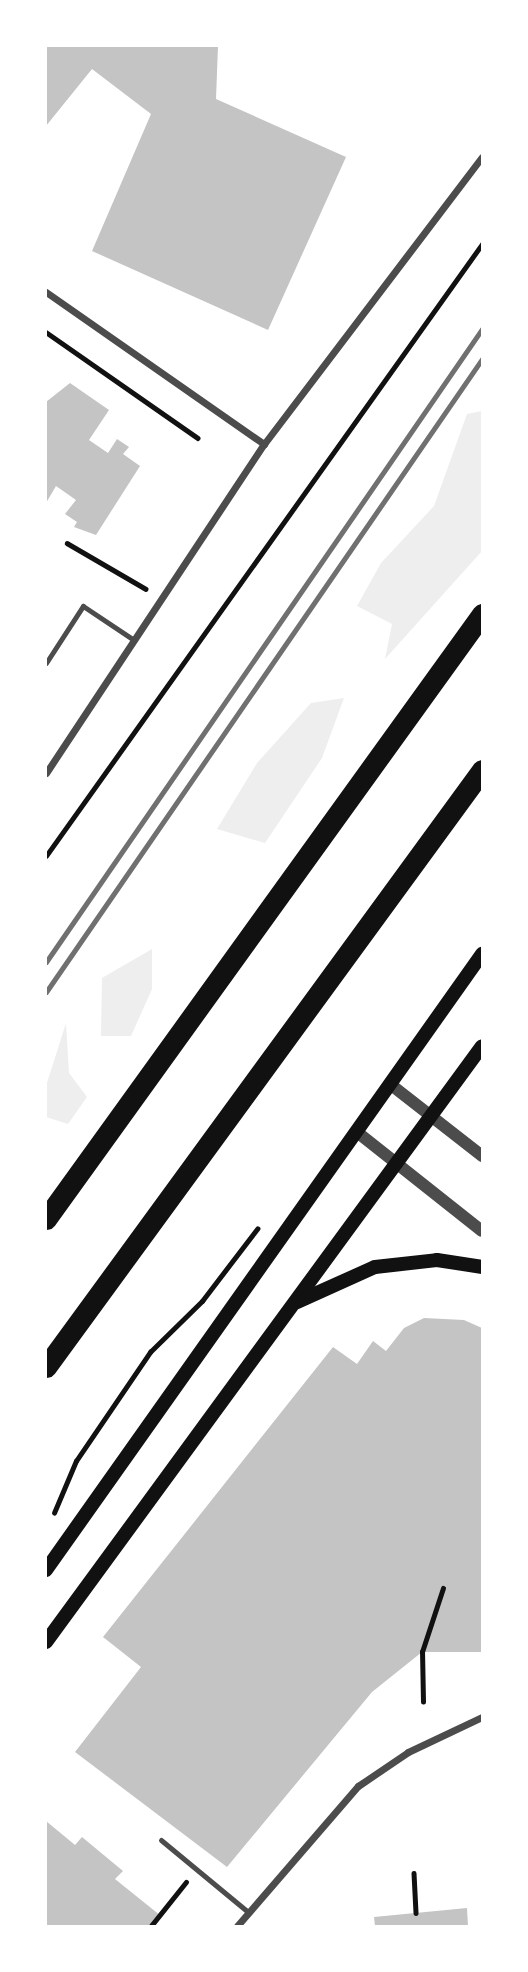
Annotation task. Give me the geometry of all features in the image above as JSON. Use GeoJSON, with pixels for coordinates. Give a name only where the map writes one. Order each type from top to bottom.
{"type":"FeatureCollection","features":[{"type":"Feature","properties":{"kind":"highway"},"geometry":{"type":"LineString","coordinates":[[46,1220],[482,614]]}},
{"type":"Feature","properties":{"kind":"highway"},"geometry":{"type":"LineString","coordinates":[[46,1367],[482,770]]}},
{"type":"Feature","properties":{"kind":"main road"},"geometry":{"type":"LineString","coordinates":[[46,1570],[482,954]]}},
{"type":"Feature","properties":{"kind":"main road"},"geometry":{"type":"LineString","coordinates":[[46,1642],[482,1046]]}},
{"type":"Feature","properties":{"kind":"main road"},"geometry":{"type":"LineString","coordinates":[[295,1304],[375,1267],[437,1260],[482,1267]]}},
{"type":"Feature","properties":{"kind":"street"},"geometry":{"type":"LineString","coordinates":[[46,773],[264,444],[482,157]]}},
{"type":"Feature","properties":{"kind":"street"},"geometry":{"type":"LineString","coordinates":[[46,292],[264,444]]}},
{"type":"Feature","properties":{"kind":"street"},"geometry":{"type":"LineString","coordinates":[[390,1084],[482,1156]]}},
{"type":"Feature","properties":{"kind":"street"},"geometry":{"type":"LineString","coordinates":[[357,1132],[482,1231]]}},
{"type":"Feature","properties":{"kind":"street"},"geometry":{"type":"LineString","coordinates":[[237,1927],[358,1786],[408,1752],[482,1717]]}},
{"type":"Feature","properties":{"kind":"lane"},"geometry":{"type":"LineString","coordinates":[[46,663],[83,606],[134,640]]}},
{"type":"Feature","properties":{"kind":"lane"},"geometry":{"type":"LineString","coordinates":[[161,1840],[248,1912]]}},
{"type":"Feature","properties":{"kind":"path"},"geometry":{"type":"LineString","coordinates":[[46,856],[482,244]]}},
{"type":"Feature","properties":{"kind":"path"},"geometry":{"type":"LineString","coordinates":[[46,332],[198,438]]}},
{"type":"Feature","properties":{"kind":"path"},"geometry":{"type":"LineString","coordinates":[[67,543],[162,598]]}},
{"type":"Feature","properties":{"kind":"path"},"geometry":{"type":"LineString","coordinates":[[54,1513],[76,1461],[150,1352],[202,1301],[260,1225]]}},
{"type":"Feature","properties":{"kind":"path"},"geometry":{"type":"LineString","coordinates":[[423,1702],[422,1652],[443,1588]]}},
{"type":"Feature","properties":{"kind":"path"},"geometry":{"type":"LineString","coordinates":[[414,1873],[416,1913]]}},
{"type":"Feature","properties":{"kind":"path"},"geometry":{"type":"LineString","coordinates":[[152,1927],[192,1874]]}},
{"type":"Feature","properties":{"kind":"shaded area"},"geometry":{"type":"Polygon","coordinates":[[[482,411],[482,551],[385,659],[392,624],[357,606],[381,563],[434,506],[467,414],[482,411]]]}},
{"type":"Feature","properties":{"kind":"shaded area"},"geometry":{"type":"Polygon","coordinates":[[[344,698],[322,758],[265,843],[217,829],[257,763],[311,703],[344,698]]]}},
{"type":"Feature","properties":{"kind":"shaded area"},"geometry":{"type":"Polygon","coordinates":[[[152,949],[152,989],[131,1036],[101,1036],[102,978],[152,949]]]}},
{"type":"Feature","properties":{"kind":"shaded area"},"geometry":{"type":"Polygon","coordinates":[[[66,1023],[69,1073],[87,1097],[68,1124],[46,1117],[46,1086],[66,1023]]]}},
{"type":"Feature","properties":{"kind":"building"},"geometry":{"type":"Polygon","coordinates":[[[46,46],[218,46],[216,99],[346,157],[268,330],[92,251],[151,114],[92,69],[46,126],[46,46]]]}},
{"type":"Feature","properties":{"kind":"building"},"geometry":{"type":"Polygon","coordinates":[[[70,383],[109,410],[89,440],[108,453],[117,439],[129,447],[123,454],[140,466],[96,535],[74,527],[77,522],[65,514],[76,500],[56,486],[46,503],[46,402],[70,383]]]}},
{"type":"Feature","properties":{"kind":"building"},"geometry":{"type":"Polygon","coordinates":[[[424,1318],[464,1320],[482,1328],[482,1652],[422,1652],[372,1692],[227,1867],[75,1752],[141,1667],[103,1637],[333,1347],[357,1364],[373,1341],[386,1351],[404,1328],[424,1318]]]}},
{"type":"Feature","properties":{"kind":"building"},"geometry":{"type":"Polygon","coordinates":[[[46,1821],[75,1845],[82,1837],[123,1871],[115,1879],[161,1916],[152,1926],[46,1926],[46,1821]]]}},
{"type":"Feature","properties":{"kind":"building"},"geometry":{"type":"Polygon","coordinates":[[[467,1908],[468,1926],[375,1926],[374,1917],[467,1908]]]}},
{"type":"Feature","properties":{"kind":"railway"},"geometry":{"type":"LineString","coordinates":[[46,962],[482,329]]}},
{"type":"Feature","properties":{"kind":"railway"},"geometry":{"type":"LineString","coordinates":[[46,992],[482,359]]}}]}
